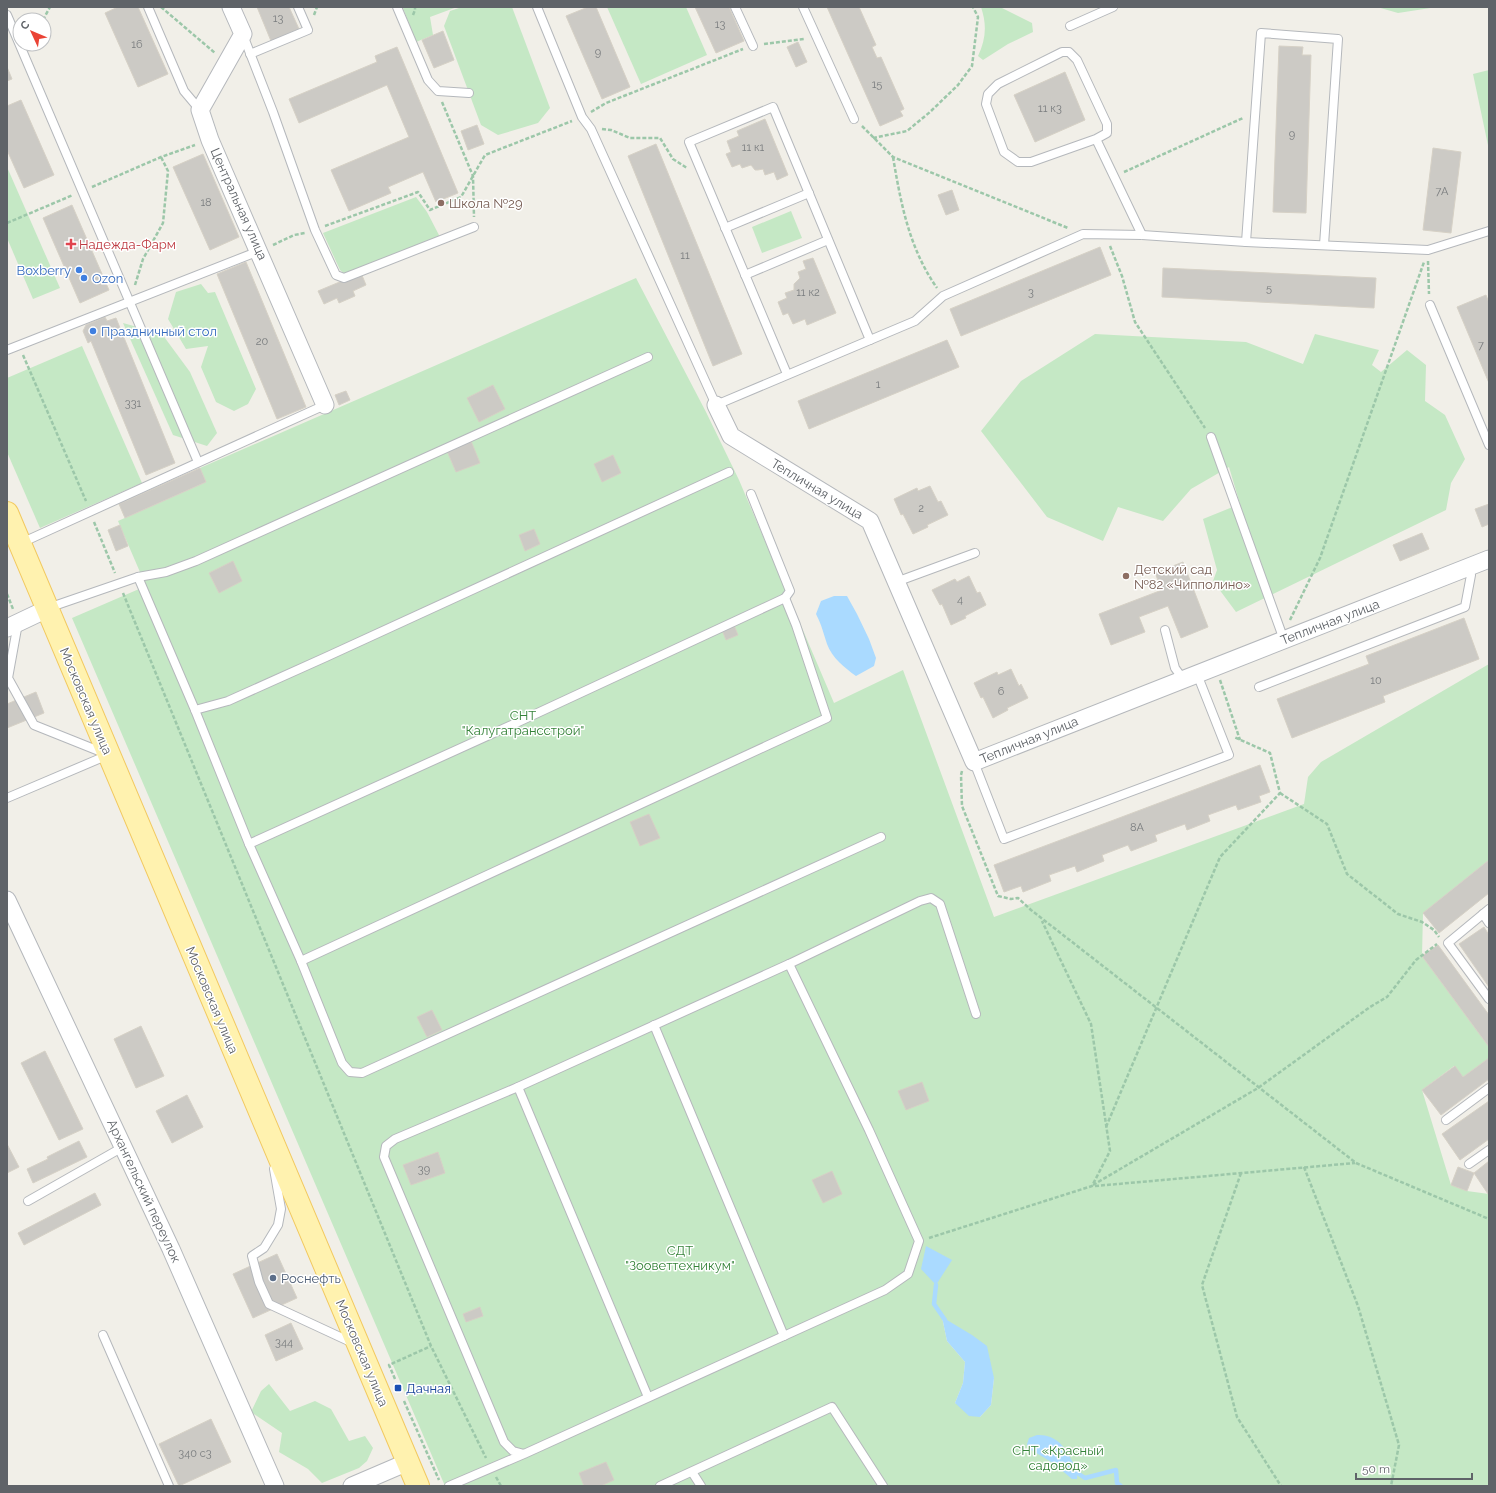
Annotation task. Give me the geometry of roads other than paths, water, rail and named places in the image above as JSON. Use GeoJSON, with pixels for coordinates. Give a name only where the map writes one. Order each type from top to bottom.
{"type":"FeatureCollection","features":[{"type":"Feature","properties":{"kind":"main road","name":"Московская улица"},"geometry":{"type":"LineString","coordinates":[[7,513],[418,1486]]}},
{"type":"Feature","properties":{"kind":"street"},"geometry":{"type":"LineString","coordinates":[[200,110],[243,34],[231,7]]}},
{"type":"Feature","properties":{"kind":"street","name":"Центральная улица"},"geometry":{"type":"LineString","coordinates":[[200,110],[210,140],[326,405]]}},
{"type":"Feature","properties":{"kind":"street","name":"Тепличная улица"},"geometry":{"type":"LineString","coordinates":[[716,405],[731,436],[870,521],[972,757],[1190,677],[1489,559]]}},
{"type":"Feature","properties":{"kind":"street"},"geometry":{"type":"LineString","coordinates":[[13,625],[47,609]]}},
{"type":"Feature","properties":{"kind":"street","name":"Архангельский переулок"},"geometry":{"type":"LineString","coordinates":[[7,900],[171,1249],[275,1486]]}},
{"type":"Feature","properties":{"kind":"street"},"geometry":{"type":"LineString","coordinates":[[352,1486],[408,1462]]}},
{"type":"Feature","properties":{"kind":"lane"},"geometry":{"type":"LineString","coordinates":[[148,7],[184,91],[200,110]]}},
{"type":"Feature","properties":{"kind":"lane"},"geometry":{"type":"LineString","coordinates":[[250,54],[308,30],[298,7]]}},
{"type":"Feature","properties":{"kind":"lane"},"geometry":{"type":"LineString","coordinates":[[397,7],[428,80],[438,91],[468,93]]}},
{"type":"Feature","properties":{"kind":"lane"},"geometry":{"type":"LineString","coordinates":[[537,7],[582,117],[591,129],[716,405],[915,321],[943,296],[1084,234],[1106,236],[1142,235],[1246,242],[1428,250],[1489,231]]}},
{"type":"Feature","properties":{"kind":"lane"},"geometry":{"type":"LineString","coordinates":[[735,7],[753,46]]}},
{"type":"Feature","properties":{"kind":"lane"},"geometry":{"type":"LineString","coordinates":[[803,7],[854,119]]}},
{"type":"Feature","properties":{"kind":"lane"},"geometry":{"type":"LineString","coordinates":[[1070,26],[1113,7]]}},
{"type":"Feature","properties":{"kind":"lane"},"geometry":{"type":"LineString","coordinates":[[7,15],[198,462]]}},
{"type":"Feature","properties":{"kind":"lane"},"geometry":{"type":"LineString","coordinates":[[1246,242],[1261,33],[1338,39],[1324,246]]}},
{"type":"Feature","properties":{"kind":"lane"},"geometry":{"type":"LineString","coordinates":[[243,34],[273,112],[315,230],[336,275],[344,278],[474,227]]}},
{"type":"Feature","properties":{"kind":"lane"},"geometry":{"type":"LineString","coordinates":[[1062,52],[1069,52],[1077,60],[1107,124],[1107,134],[1096,139],[1031,162],[1018,162],[1004,152],[986,104],[988,94],[998,84],[1062,52]]}},
{"type":"Feature","properties":{"kind":"lane"},"geometry":{"type":"LineString","coordinates":[[787,374],[689,142],[773,107],[870,340]]}},
{"type":"Feature","properties":{"kind":"lane"},"geometry":{"type":"LineString","coordinates":[[1096,139],[1142,235]]}},
{"type":"Feature","properties":{"kind":"lane"},"geometry":{"type":"LineString","coordinates":[[725,228],[809,193]]}},
{"type":"Feature","properties":{"kind":"lane"},"geometry":{"type":"LineString","coordinates":[[745,275],[828,240]]}},
{"type":"Feature","properties":{"kind":"lane"},"geometry":{"type":"LineString","coordinates":[[7,350],[259,251]]}},
{"type":"Feature","properties":{"kind":"lane"},"geometry":{"type":"LineString","coordinates":[[1430,306],[1489,446]]}},
{"type":"Feature","properties":{"kind":"lane"},"geometry":{"type":"LineString","coordinates":[[47,609],[119,583],[138,577],[166,572],[196,561],[648,357]]}},
{"type":"Feature","properties":{"kind":"lane"},"geometry":{"type":"LineString","coordinates":[[20,544],[326,405]]}},
{"type":"Feature","properties":{"kind":"lane"},"geometry":{"type":"LineString","coordinates":[[1210,437],[1284,640]]}},
{"type":"Feature","properties":{"kind":"lane"},"geometry":{"type":"LineString","coordinates":[[195,710],[228,701],[242,695],[729,472]]}},
{"type":"Feature","properties":{"kind":"lane"},"geometry":{"type":"LineString","coordinates":[[249,844],[523,720],[785,598],[790,591],[751,494]]}},
{"type":"Feature","properties":{"kind":"lane"},"geometry":{"type":"LineString","coordinates":[[896,582],[975,553]]}},
{"type":"Feature","properties":{"kind":"lane"},"geometry":{"type":"LineString","coordinates":[[1259,687],[1465,607],[1471,575],[1466,568]]}},
{"type":"Feature","properties":{"kind":"lane"},"geometry":{"type":"LineString","coordinates":[[138,577],[195,710],[249,844],[301,961],[342,1063],[350,1072],[362,1073],[881,837]]}},
{"type":"Feature","properties":{"kind":"lane"},"geometry":{"type":"LineString","coordinates":[[301,961],[827,718],[796,625],[785,598]]}},
{"type":"Feature","properties":{"kind":"lane"},"geometry":{"type":"LineString","coordinates":[[13,625],[8,678],[34,725],[109,755]]}},
{"type":"Feature","properties":{"kind":"lane"},"geometry":{"type":"LineString","coordinates":[[972,757],[1004,839],[1229,755],[1219,729],[1190,677],[1175,668],[1165,630]]}},
{"type":"Feature","properties":{"kind":"lane"},"geometry":{"type":"LineString","coordinates":[[7,798],[109,755]]}},
{"type":"Feature","properties":{"kind":"lane"},"geometry":{"type":"LineString","coordinates":[[524,1454],[513,1451],[504,1442],[384,1157],[386,1146],[395,1139],[518,1087],[789,964],[920,900],[931,898],[940,904],[976,1014]]}},
{"type":"Feature","properties":{"kind":"lane"},"geometry":{"type":"LineString","coordinates":[[1489,923],[1486,911],[1448,943],[1489,999]]}},
{"type":"Feature","properties":{"kind":"lane"},"geometry":{"type":"LineString","coordinates":[[449,1486],[524,1454],[885,1290],[908,1274],[919,1241],[869,1130],[789,964]]}},
{"type":"Feature","properties":{"kind":"lane"},"geometry":{"type":"LineString","coordinates":[[654,1026],[784,1336]]}},
{"type":"Feature","properties":{"kind":"lane"},"geometry":{"type":"LineString","coordinates":[[518,1087],[648,1397]]}},
{"type":"Feature","properties":{"kind":"lane"},"geometry":{"type":"LineString","coordinates":[[1446,1120],[1489,1088]]}},
{"type":"Feature","properties":{"kind":"lane"},"geometry":{"type":"LineString","coordinates":[[268,1132],[281,1209],[278,1225],[264,1248],[252,1256],[259,1282],[269,1304],[359,1346]]}},
{"type":"Feature","properties":{"kind":"lane"},"geometry":{"type":"LineString","coordinates":[[28,1201],[123,1147]]}},
{"type":"Feature","properties":{"kind":"lane"},"geometry":{"type":"LineString","coordinates":[[1469,1164],[1489,1150]]}},
{"type":"Feature","properties":{"kind":"lane"},"geometry":{"type":"LineString","coordinates":[[102,1334],[169,1486]]}},
{"type":"Feature","properties":{"kind":"lane"},"geometry":{"type":"LineString","coordinates":[[660,1486],[832,1408],[883,1486]]}},
{"type":"Feature","properties":{"kind":"lane"},"geometry":{"type":"LineString","coordinates":[[692,1472],[701,1486]]}},
{"type":"Feature","properties":{"kind":"water"},"geometry":{"type":"Polygon","coordinates":[[[834,596],[847,596],[869,639],[876,658],[874,666],[856,676],[843,666],[832,654],[816,614],[821,601],[834,596]]]}},
{"type":"Feature","properties":{"kind":"water"},"geometry":{"type":"Polygon","coordinates":[[[926,1246],[952,1260],[936,1285],[921,1269],[926,1246]]]}},
{"type":"Feature","properties":{"kind":"water"},"geometry":{"type":"Polygon","coordinates":[[[942,1317],[987,1346],[994,1378],[991,1405],[980,1417],[969,1416],[955,1403],[963,1383],[965,1362],[947,1341],[942,1317]]]}},
{"type":"Feature","properties":{"kind":"water"},"geometry":{"type":"Polygon","coordinates":[[[1037,1435],[1043,1435],[1054,1439],[1063,1446],[1076,1468],[1077,1479],[1072,1479],[1053,1463],[1028,1448],[1027,1444],[1029,1438],[1037,1435]]]}},
{"type":"Feature","properties":{"kind":"waterway"},"geometry":{"type":"LineString","coordinates":[[936,1285],[934,1304],[945,1320]]}},
{"type":"Feature","properties":{"kind":"waterway"},"geometry":{"type":"LineString","coordinates":[[1073,1470],[1085,1478],[1116,1470],[1117,1483],[1121,1486]]}},
{"type":"Feature","properties":{"kind":"place","name":"Школа №29"},"geometry":{"type":"Point","coordinates":[441,203]}},
{"type":"Feature","properties":{"kind":"place","name":"Надежда-Фарм"},"geometry":{"type":"Point","coordinates":[71,244]}},
{"type":"Feature","properties":{"kind":"place","name":"Boxberry"},"geometry":{"type":"Point","coordinates":[79,270]}},
{"type":"Feature","properties":{"kind":"place","name":"Ozon"},"geometry":{"type":"Point","coordinates":[84,278]}},
{"type":"Feature","properties":{"kind":"place","name":"Праздничный стол"},"geometry":{"type":"Point","coordinates":[93,331]}},
{"type":"Feature","properties":{"kind":"place","name":"Детский сад №82 «Чипполино»"},"geometry":{"type":"Point","coordinates":[1126,576]}},
{"type":"Feature","properties":{"kind":"place","name":"Роснефть"},"geometry":{"type":"Point","coordinates":[273,1278]}},
{"type":"Feature","properties":{"kind":"place","name":"Дачная"},"geometry":{"type":"Point","coordinates":[398,1388]}},
{"type":"Feature","properties":{"kind":"park label","name":"СНТ \"Калугатрансстрой\""},"geometry":{"type":"Point","coordinates":[523,722]}},
{"type":"Feature","properties":{"kind":"park label","name":"СДТ \"Зооветтехникум\""},"geometry":{"type":"Point","coordinates":[680,1258]}},
{"type":"Feature","properties":{"kind":"park label","name":"СНТ «Красный садовод»"},"geometry":{"type":"Point","coordinates":[1058,1458]}}]}
